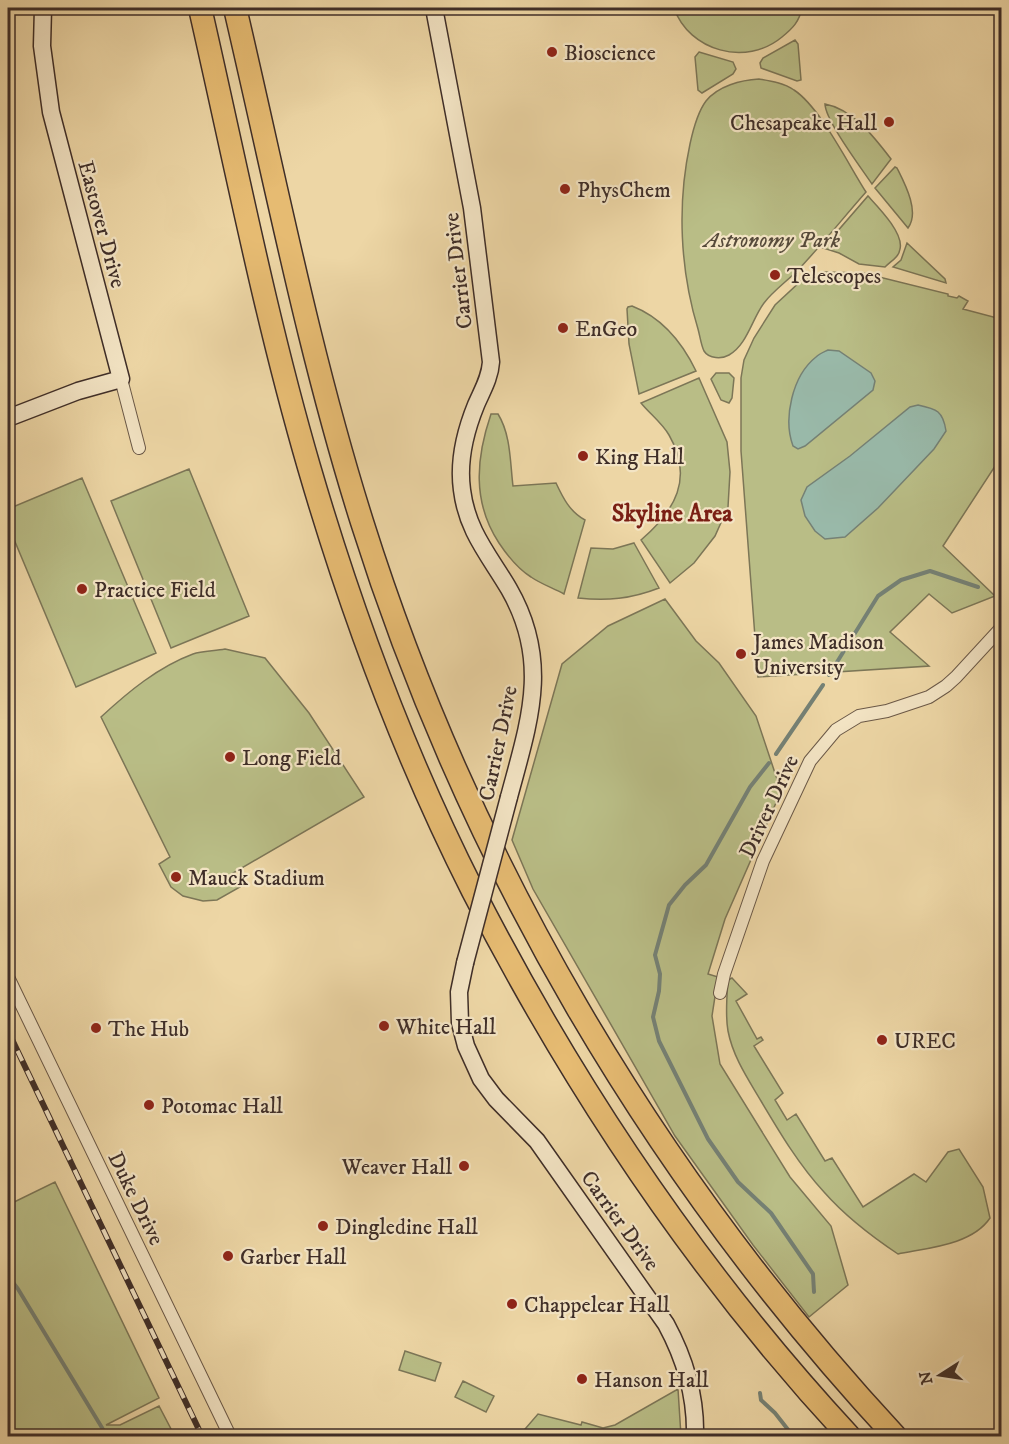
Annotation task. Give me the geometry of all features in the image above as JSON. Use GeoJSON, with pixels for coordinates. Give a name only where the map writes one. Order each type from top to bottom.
{"type":"FeatureCollection","features":[{"type":"Feature","properties":{"kind":"highway"},"geometry":{"type":"LineString","coordinates":[[200,8],[267,303],[309,468],[345,582],[378,672],[439,818],[471,888],[522,981],[619,1142],[688,1240],[770,1347],[849,1437]]}},
{"type":"Feature","properties":{"kind":"highway"},"geometry":{"type":"LineString","coordinates":[[236,8],[307,319],[353,494],[419,684],[479,820],[527,917],[578,1010],[669,1154],[722,1228],[781,1304],[895,1437]]}},
{"type":"Feature","properties":{"kind":"street","name":"Eastover Drive"},"geometry":{"type":"LineString","coordinates":[[43,8],[42,46],[51,112],[140,448]]}},
{"type":"Feature","properties":{"kind":"street","name":"Carrier Drive"},"geometry":{"type":"LineString","coordinates":[[434,8],[472,208],[491,362],[488,379],[471,419],[463,449],[462,493],[473,530],[520,613],[532,659],[534,677],[532,707],[460,985],[459,1016],[465,1042],[476,1068],[496,1099],[537,1141],[666,1324],[678,1346],[686,1370],[695,1412],[695,1437]]}},
{"type":"Feature","properties":{"kind":"street"},"geometry":{"type":"LineString","coordinates":[[8,418],[78,390],[121,379]]}},
{"type":"Feature","properties":{"kind":"street","name":"Driver Drive"},"geometry":{"type":"LineString","coordinates":[[720,993],[726,966],[763,861],[810,761],[836,730],[859,716],[887,711],[929,697],[946,686],[1002,627]]}},
{"type":"Feature","properties":{"kind":"street","name":"Duke Drive"},"geometry":{"type":"LineString","coordinates":[[8,977],[230,1437]]}},
{"type":"Feature","properties":{"kind":"green space"},"geometry":{"type":"Polygon","coordinates":[[[674,8],[802,8],[795,24],[782,37],[768,46],[752,51],[736,52],[720,50],[692,35],[681,23],[674,8]]]}},
{"type":"Feature","properties":{"kind":"green space"},"geometry":{"type":"Polygon","coordinates":[[[795,40],[798,44],[801,80],[797,81],[761,68],[760,63],[763,58],[795,40]]]}},
{"type":"Feature","properties":{"kind":"green space"},"geometry":{"type":"Polygon","coordinates":[[[699,52],[733,62],[736,69],[733,74],[702,93],[698,90],[695,57],[699,52]]]}},
{"type":"Feature","properties":{"kind":"green space","name":"Astronomy Park"},"geometry":{"type":"Polygon","coordinates":[[[759,79],[786,86],[804,98],[833,137],[866,192],[797,271],[768,299],[735,351],[716,358],[706,354],[703,349],[687,284],[682,237],[686,167],[694,127],[706,101],[717,91],[730,85],[759,79]]]}},
{"type":"Feature","properties":{"kind":"green space"},"geometry":{"type":"Polygon","coordinates":[[[825,104],[854,118],[891,159],[872,184],[837,132],[825,104]]]}},
{"type":"Feature","properties":{"kind":"green space"},"geometry":{"type":"Polygon","coordinates":[[[895,167],[904,182],[912,206],[908,228],[875,188],[895,167]]]}},
{"type":"Feature","properties":{"kind":"green space"},"geometry":{"type":"Polygon","coordinates":[[[868,196],[894,228],[900,243],[898,254],[885,267],[859,264],[839,253],[823,248],[868,196]]]}},
{"type":"Feature","properties":{"kind":"green space"},"geometry":{"type":"Polygon","coordinates":[[[907,243],[945,279],[946,283],[893,267],[901,260],[907,243]]]}},
{"type":"Feature","properties":{"kind":"green space"},"geometry":{"type":"Polygon","coordinates":[[[824,272],[863,273],[948,294],[948,296],[957,298],[959,296],[968,301],[963,309],[1001,319],[1001,457],[943,546],[995,596],[952,613],[929,594],[890,632],[929,666],[758,677],[741,451],[741,378],[744,360],[754,338],[775,305],[802,280],[824,272]]]}},
{"type":"Feature","properties":{"kind":"green space"},"geometry":{"type":"Polygon","coordinates":[[[632,306],[653,317],[670,332],[696,371],[639,394],[629,344],[627,309],[632,306]]]}},
{"type":"Feature","properties":{"kind":"green space"},"geometry":{"type":"Polygon","coordinates":[[[716,373],[729,373],[734,378],[732,398],[729,403],[721,400],[711,379],[716,373]]]}},
{"type":"Feature","properties":{"kind":"green space"},"geometry":{"type":"Polygon","coordinates":[[[699,378],[727,442],[730,472],[728,507],[715,536],[694,563],[670,583],[641,540],[653,529],[671,505],[677,493],[680,465],[669,435],[641,403],[699,378]]]}},
{"type":"Feature","properties":{"kind":"green space"},"geometry":{"type":"Polygon","coordinates":[[[491,414],[498,414],[505,431],[513,486],[556,483],[571,509],[585,520],[564,594],[526,574],[513,562],[490,527],[484,512],[479,480],[482,447],[491,414]]]}},
{"type":"Feature","properties":{"kind":"green space","name":"Practice Field"},"geometry":{"type":"Polygon","coordinates":[[[189,469],[249,616],[171,648],[111,501],[189,469]]]}},
{"type":"Feature","properties":{"kind":"green space","name":"Practice Field"},"geometry":{"type":"Polygon","coordinates":[[[82,478],[156,653],[76,687],[8,525],[8,509],[82,478]]]}},
{"type":"Feature","properties":{"kind":"green space"},"geometry":{"type":"Polygon","coordinates":[[[634,543],[659,588],[639,595],[619,598],[578,598],[591,548],[613,549],[634,543]]]}},
{"type":"Feature","properties":{"kind":"green space"},"geometry":{"type":"Polygon","coordinates":[[[665,599],[696,641],[719,663],[756,716],[779,785],[779,796],[725,919],[708,974],[718,977],[712,1016],[720,1064],[790,1177],[831,1226],[848,1285],[809,1317],[753,1245],[675,1136],[533,889],[512,840],[562,664],[608,626],[665,599]]]}},
{"type":"Feature","properties":{"kind":"green space","name":"Long Field"},"geometry":{"type":"Polygon","coordinates":[[[225,649],[265,658],[309,713],[364,797],[233,873],[240,887],[217,900],[203,901],[183,896],[171,887],[159,864],[170,857],[101,717],[156,673],[180,659],[200,652],[225,649]]]}},
{"type":"Feature","properties":{"kind":"green space"},"geometry":{"type":"Polygon","coordinates":[[[732,978],[747,994],[736,1001],[757,1039],[761,1037],[763,1040],[754,1046],[783,1093],[775,1100],[787,1120],[796,1114],[825,1161],[832,1158],[863,1207],[914,1174],[926,1182],[948,1152],[959,1149],[983,1187],[990,1218],[982,1227],[961,1240],[898,1254],[841,1210],[815,1182],[790,1148],[737,1059],[730,1041],[726,1006],[728,980],[732,978]]]}},
{"type":"Feature","properties":{"kind":"green space"},"geometry":{"type":"Polygon","coordinates":[[[55,1182],[159,1398],[106,1425],[120,1425],[159,1406],[171,1429],[156,1436],[8,1436],[8,1205],[55,1182]]]}},
{"type":"Feature","properties":{"kind":"green space"},"geometry":{"type":"Polygon","coordinates":[[[405,1351],[441,1363],[435,1381],[399,1370],[405,1351]]]}},
{"type":"Feature","properties":{"kind":"green space"},"geometry":{"type":"Polygon","coordinates":[[[463,1381],[494,1396],[486,1412],[455,1397],[463,1381]]]}},
{"type":"Feature","properties":{"kind":"green space"},"geometry":{"type":"Polygon","coordinates":[[[678,1389],[681,1436],[519,1436],[538,1414],[581,1425],[582,1422],[603,1428],[615,1425],[678,1389]]]}},
{"type":"Feature","properties":{"kind":"shaded area"},"geometry":{"type":"Polygon","coordinates":[[[828,350],[839,351],[871,373],[875,381],[873,390],[805,446],[798,449],[793,446],[790,435],[792,398],[801,375],[808,365],[828,350]]]}},
{"type":"Feature","properties":{"kind":"shaded area"},"geometry":{"type":"Polygon","coordinates":[[[918,405],[938,412],[943,419],[946,431],[934,449],[878,508],[845,537],[825,539],[815,531],[805,516],[801,500],[807,487],[850,456],[910,407],[918,405]]]}},
{"type":"Feature","properties":{"kind":"waterway"},"geometry":{"type":"LineString","coordinates":[[829,675],[878,596],[901,580],[930,571],[978,587]]}},
{"type":"Feature","properties":{"kind":"waterway"},"geometry":{"type":"LineString","coordinates":[[776,754],[823,685]]}},
{"type":"Feature","properties":{"kind":"waterway"},"geometry":{"type":"LineString","coordinates":[[769,763],[750,787],[706,865],[685,885],[669,905],[655,955],[660,974],[653,1017],[659,1041],[708,1139],[738,1182],[771,1213],[813,1274],[814,1292]]}},
{"type":"Feature","properties":{"kind":"waterway"},"geometry":{"type":"LineString","coordinates":[[8,1276],[107,1436]]}},
{"type":"Feature","properties":{"kind":"waterway"},"geometry":{"type":"LineString","coordinates":[[760,1393],[761,1400],[775,1413],[793,1436]]}},
{"type":"Feature","properties":{"kind":"railway"},"geometry":{"type":"LineString","coordinates":[[8,1031],[202,1436]]}},
{"type":"Feature","properties":{"kind":"place","name":"Bioscience"},"geometry":{"type":"Point","coordinates":[552,52]}},
{"type":"Feature","properties":{"kind":"place","name":"Chesapeake Hall"},"geometry":{"type":"Point","coordinates":[889,122]}},
{"type":"Feature","properties":{"kind":"place","name":"PhysChem"},"geometry":{"type":"Point","coordinates":[565,189]}},
{"type":"Feature","properties":{"kind":"place","name":"Telescopes"},"geometry":{"type":"Point","coordinates":[775,275]}},
{"type":"Feature","properties":{"kind":"place","name":"EnGeo"},"geometry":{"type":"Point","coordinates":[563,328]}},
{"type":"Feature","properties":{"kind":"place","name":"King Hall"},"geometry":{"type":"Point","coordinates":[583,456]}},
{"type":"Feature","properties":{"kind":"place","name":"Practice Field"},"geometry":{"type":"Point","coordinates":[82,589]}},
{"type":"Feature","properties":{"kind":"place","name":"James Madison University"},"geometry":{"type":"Point","coordinates":[741,654]}},
{"type":"Feature","properties":{"kind":"place","name":"Long Field"},"geometry":{"type":"Point","coordinates":[230,757]}},
{"type":"Feature","properties":{"kind":"place","name":"Mauck Stadium"},"geometry":{"type":"Point","coordinates":[176,877]}},
{"type":"Feature","properties":{"kind":"place","name":"White Hall"},"geometry":{"type":"Point","coordinates":[384,1026]}},
{"type":"Feature","properties":{"kind":"place","name":"The Hub"},"geometry":{"type":"Point","coordinates":[96,1028]}},
{"type":"Feature","properties":{"kind":"place","name":"UREC"},"geometry":{"type":"Point","coordinates":[882,1040]}},
{"type":"Feature","properties":{"kind":"place","name":"Potomac Hall"},"geometry":{"type":"Point","coordinates":[149,1105]}},
{"type":"Feature","properties":{"kind":"place","name":"Weaver Hall"},"geometry":{"type":"Point","coordinates":[464,1166]}},
{"type":"Feature","properties":{"kind":"place","name":"Dingledine Hall"},"geometry":{"type":"Point","coordinates":[323,1226]}},
{"type":"Feature","properties":{"kind":"place","name":"Garber Hall"},"geometry":{"type":"Point","coordinates":[228,1256]}},
{"type":"Feature","properties":{"kind":"place","name":"Chappelear Hall"},"geometry":{"type":"Point","coordinates":[512,1304]}},
{"type":"Feature","properties":{"kind":"place","name":"Hanson Hall"},"geometry":{"type":"Point","coordinates":[582,1379]}},
{"type":"Feature","properties":{"kind":"district","name":"Skyline Area"},"geometry":{"type":"Point","coordinates":[672,513]}}]}
